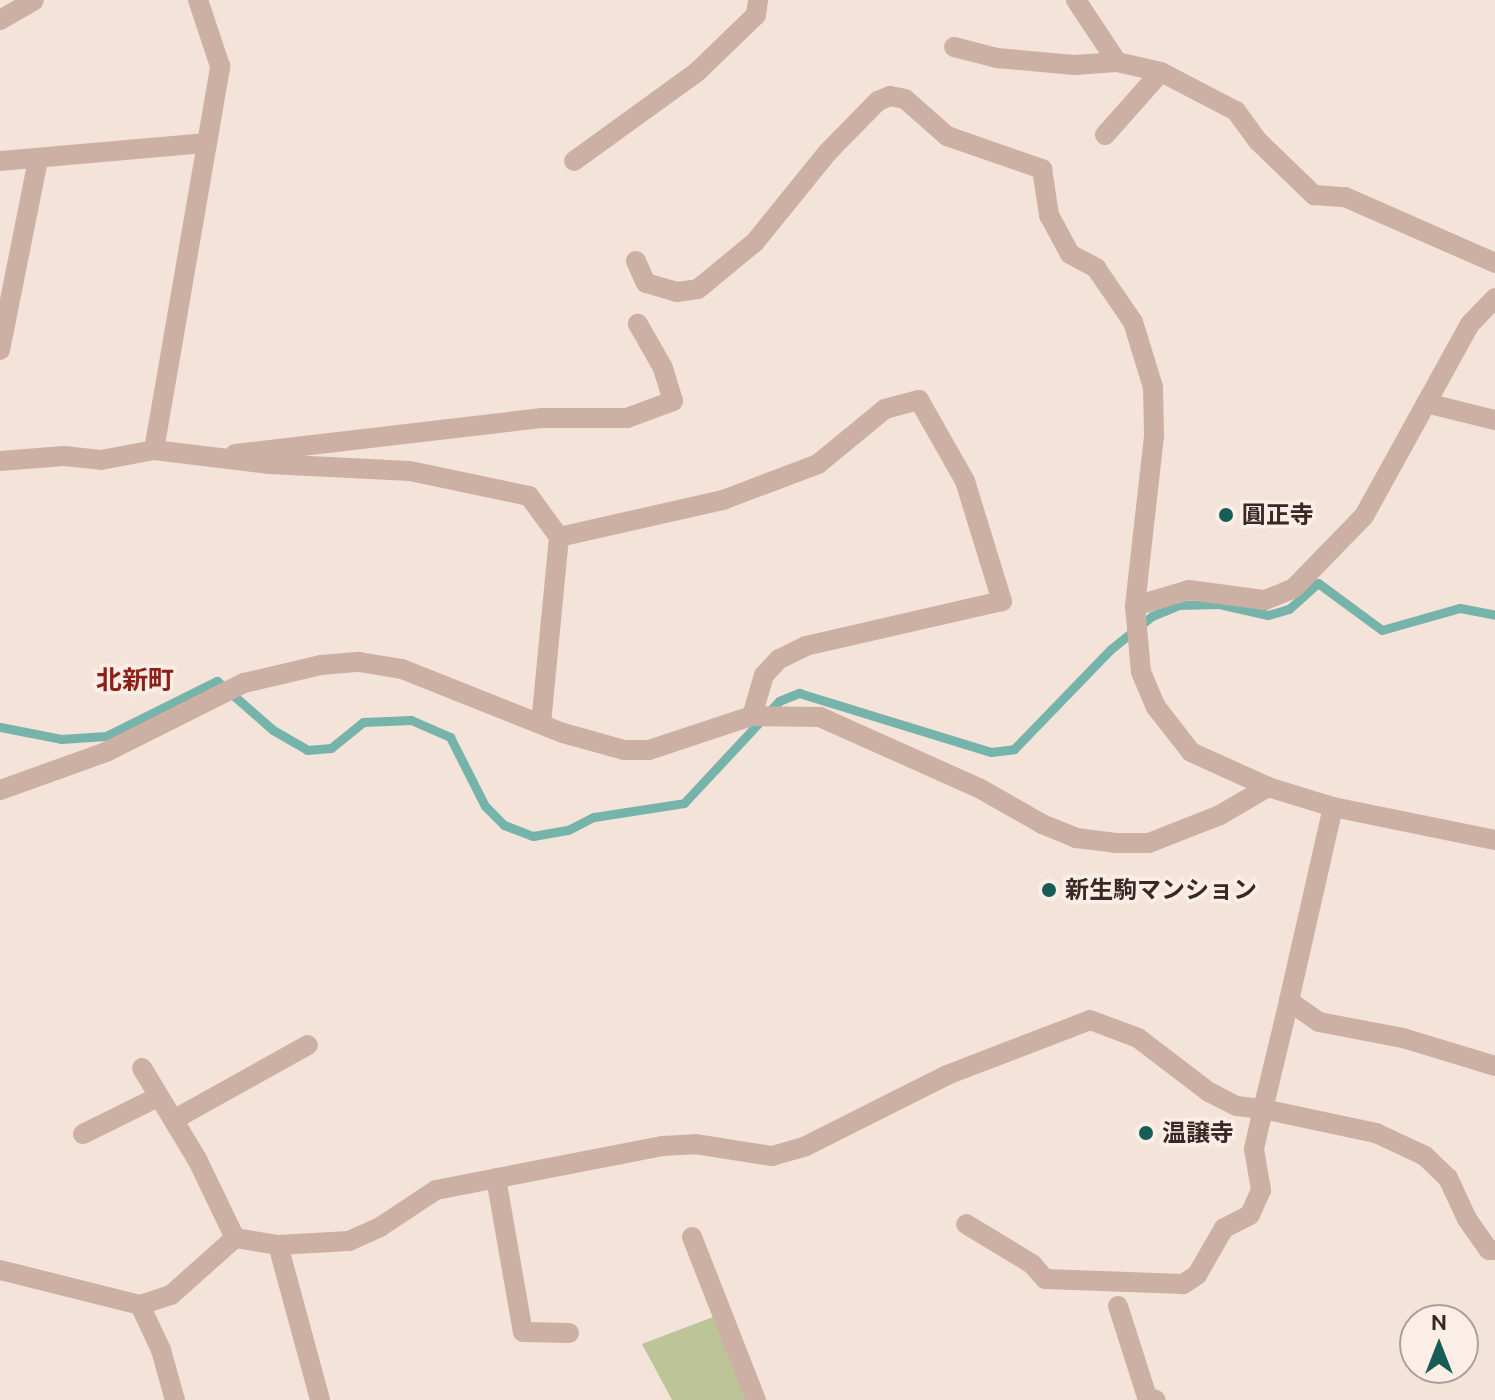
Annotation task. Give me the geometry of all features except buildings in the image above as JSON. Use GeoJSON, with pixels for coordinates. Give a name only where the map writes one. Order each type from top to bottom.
{"type":"FeatureCollection","features":[{"type":"Feature","properties":{"kind":"street"},"geometry":{"type":"LineString","coordinates":[[0,20],[34,0]]}},
{"type":"Feature","properties":{"kind":"street"},"geometry":{"type":"LineString","coordinates":[[154,450],[220,66],[198,0]]}},
{"type":"Feature","properties":{"kind":"street"},"geometry":{"type":"LineString","coordinates":[[574,161],[697,72],[756,15],[758,0]]}},
{"type":"Feature","properties":{"kind":"street"},"geometry":{"type":"LineString","coordinates":[[1076,0],[1117,62]]}},
{"type":"Feature","properties":{"kind":"street"},"geometry":{"type":"LineString","coordinates":[[954,47],[997,58],[1075,65],[1117,62],[1161,72],[1236,111],[1258,141],[1314,195],[1345,197],[1495,263]]}},
{"type":"Feature","properties":{"kind":"street"},"geometry":{"type":"LineString","coordinates":[[1105,135],[1161,72]]}},
{"type":"Feature","properties":{"kind":"street"},"geometry":{"type":"LineString","coordinates":[[636,261],[646,283],[677,292],[698,289],[755,242],[827,153],[878,101],[890,96],[905,99],[947,136],[1042,169],[1049,215],[1070,254],[1096,268],[1133,322],[1153,387],[1154,436],[1135,606],[1141,672],[1176,736],[1191,752],[1268,787],[1333,807],[1495,840]]}},
{"type":"Feature","properties":{"kind":"street"},"geometry":{"type":"LineString","coordinates":[[0,161],[207,143]]}},
{"type":"Feature","properties":{"kind":"street"},"geometry":{"type":"LineString","coordinates":[[0,350],[38,160]]}},
{"type":"Feature","properties":{"kind":"street"},"geometry":{"type":"LineString","coordinates":[[1135,606],[1189,590],[1265,600],[1294,588],[1364,516],[1470,324],[1495,298]]}},
{"type":"Feature","properties":{"kind":"street"},"geometry":{"type":"LineString","coordinates":[[228,456],[541,418],[627,418],[673,401],[663,368],[638,324]]}},
{"type":"Feature","properties":{"kind":"street"},"geometry":{"type":"LineString","coordinates":[[559,537],[723,500],[818,464],[885,409],[919,400],[965,481],[1002,601],[806,646],[779,659],[764,675],[752,716]]}},
{"type":"Feature","properties":{"kind":"street"},"geometry":{"type":"LineString","coordinates":[[1426,403],[1495,420]]}},
{"type":"Feature","properties":{"kind":"street"},"geometry":{"type":"LineString","coordinates":[[0,461],[64,456],[101,460],[154,450],[228,456],[269,464],[410,471],[529,496],[559,537],[541,723]]}},
{"type":"Feature","properties":{"kind":"street"},"geometry":{"type":"LineString","coordinates":[[0,790],[106,752],[244,683],[321,665],[359,662],[402,669],[599,747],[638,751],[752,716],[820,717],[979,788],[1042,824],[1101,842],[1149,843],[1220,815],[1268,787]]}},
{"type":"Feature","properties":{"kind":"street"},"geometry":{"type":"LineString","coordinates":[[966,1224],[1032,1264],[1045,1279],[1183,1284],[1197,1275],[1224,1228],[1250,1215],[1261,1190],[1254,1149],[1333,807]]}},
{"type":"Feature","properties":{"kind":"street"},"geometry":{"type":"LineString","coordinates":[[1289,1001],[1319,1022],[1403,1038],[1495,1066]]}},
{"type":"Feature","properties":{"kind":"street"},"geometry":{"type":"LineString","coordinates":[[235,1238],[278,1245],[349,1241],[380,1227],[436,1190],[662,1146],[783,1153],[806,1146],[1004,1050],[1090,1020],[1138,1038],[1209,1092],[1237,1106],[1376,1133],[1425,1156],[1448,1178],[1467,1219],[1489,1250],[1495,1250]]}},
{"type":"Feature","properties":{"kind":"street"},"geometry":{"type":"LineString","coordinates":[[175,1119],[308,1045]]}},
{"type":"Feature","properties":{"kind":"street"},"geometry":{"type":"LineString","coordinates":[[142,1068],[175,1119],[235,1238]]}},
{"type":"Feature","properties":{"kind":"street"},"geometry":{"type":"LineString","coordinates":[[83,1134],[158,1097]]}},
{"type":"Feature","properties":{"kind":"street"},"geometry":{"type":"LineString","coordinates":[[496,1178],[523,1332],[569,1333]]}},
{"type":"Feature","properties":{"kind":"street"},"geometry":{"type":"LineString","coordinates":[[692,1237],[756,1400]]}},
{"type":"Feature","properties":{"kind":"street"},"geometry":{"type":"LineString","coordinates":[[0,1270],[140,1305],[171,1295],[235,1238]]}},
{"type":"Feature","properties":{"kind":"street"},"geometry":{"type":"LineString","coordinates":[[278,1245],[320,1400]]}},
{"type":"Feature","properties":{"kind":"street"},"geometry":{"type":"LineString","coordinates":[[140,1305],[161,1350],[175,1400]]}},
{"type":"Feature","properties":{"kind":"street"},"geometry":{"type":"LineString","coordinates":[[1118,1306],[1146,1399]]}},
{"type":"Feature","properties":{"kind":"green space"},"geometry":{"type":"Polygon","coordinates":[[[713,1317],[746,1400],[672,1400],[642,1344],[713,1317]]]}},
{"type":"Feature","properties":{"kind":"waterway"},"geometry":{"type":"LineString","coordinates":[[0,727],[61,739],[106,736],[217,681],[273,730],[307,750],[331,748],[363,722],[411,720],[450,737],[485,806],[504,825],[533,836],[568,830],[594,817],[684,803],[779,701],[799,693],[991,752],[1014,749],[1111,649],[1152,616],[1179,605],[1219,604],[1268,615],[1289,609],[1318,583],[1382,630],[1460,608],[1495,615]]}},
{"type":"Feature","properties":{"kind":"place","name":"圓正寺"},"geometry":{"type":"Point","coordinates":[1226,515]}},
{"type":"Feature","properties":{"kind":"place","name":"新生駒マンション"},"geometry":{"type":"Point","coordinates":[1049,890]}},
{"type":"Feature","properties":{"kind":"place","name":"温譲寺"},"geometry":{"type":"Point","coordinates":[1146,1133]}},
{"type":"Feature","properties":{"kind":"district","name":"北新町"},"geometry":{"type":"Point","coordinates":[135,680]}}]}
